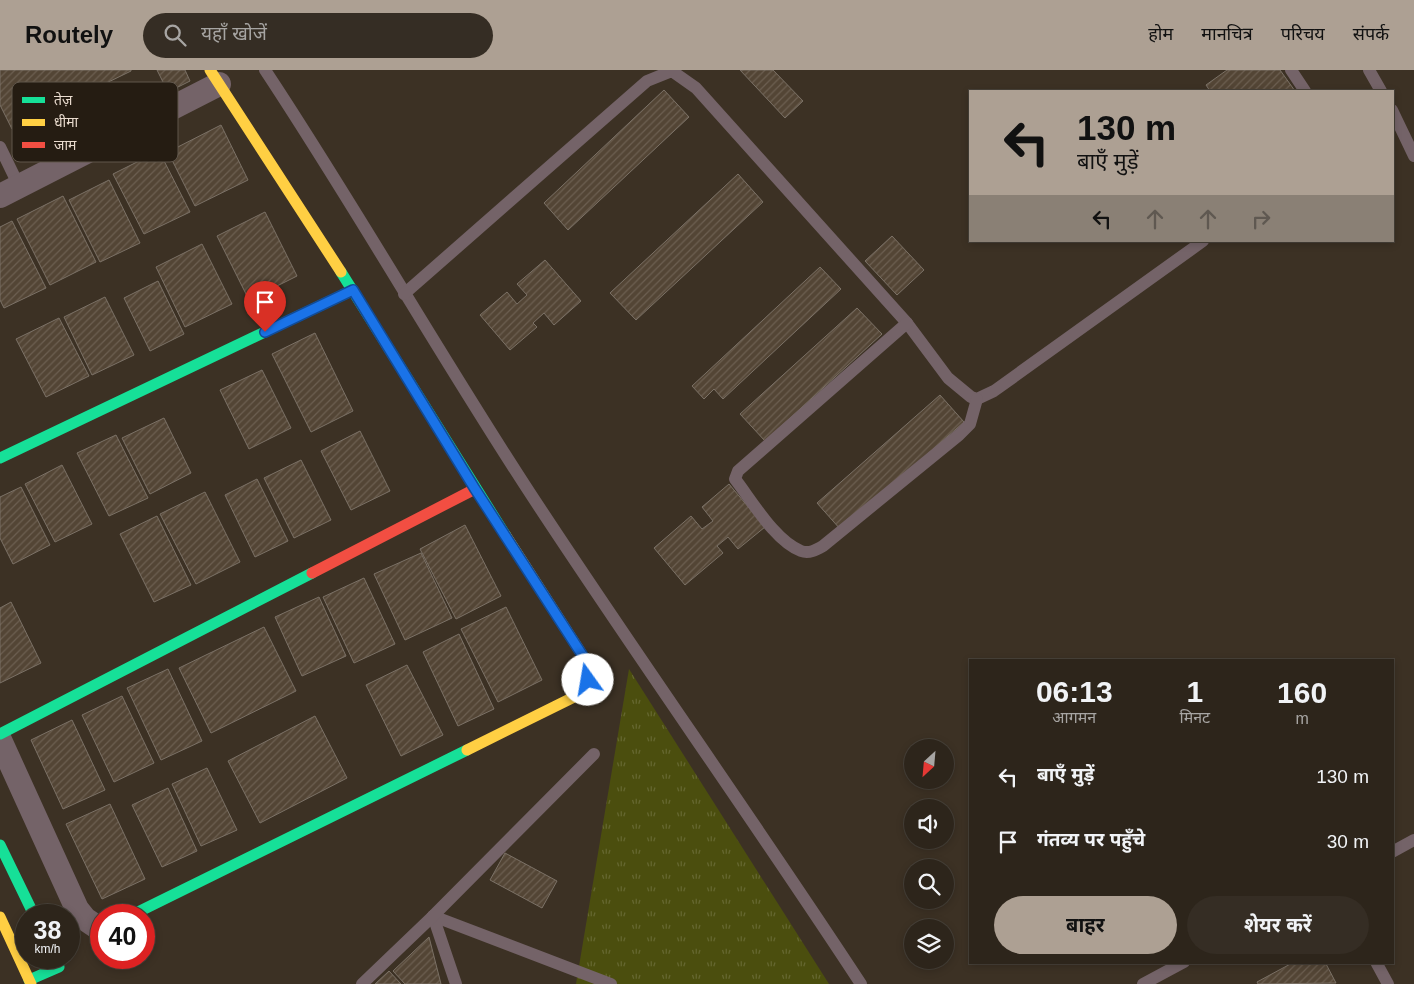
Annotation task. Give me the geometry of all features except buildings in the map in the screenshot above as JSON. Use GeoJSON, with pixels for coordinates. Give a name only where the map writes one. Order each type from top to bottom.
{"type":"FeatureCollection","features":[{"type":"Feature","properties":{"kind":"street"},"geometry":{"type":"LineString","coordinates":[[154,904],[574,697],[583,690],[588,680],[590,667],[475,489],[353,290],[215,77],[178,98]]}},
{"type":"Feature","properties":{"kind":"street"},"geometry":{"type":"LineString","coordinates":[[10,191],[62,162]]}},
{"type":"Feature","properties":{"kind":"street"},"geometry":{"type":"LineString","coordinates":[[0,458],[353,290]]}},
{"type":"Feature","properties":{"kind":"street"},"geometry":{"type":"LineString","coordinates":[[0,734],[475,489]]}},
{"type":"Feature","properties":{"kind":"street"},"geometry":{"type":"LineString","coordinates":[[0,740],[77,909],[90,922]]}},
{"type":"Feature","properties":{"kind":"street"},"geometry":{"type":"LineString","coordinates":[[0,845],[29,904]]}},
{"type":"Feature","properties":{"kind":"street"},"geometry":{"type":"LineString","coordinates":[[0,917],[30,982],[54,969]]}},
{"type":"Feature","properties":{"kind":"lane"},"geometry":{"type":"LineString","coordinates":[[265,70],[313,142],[404,294],[530,492],[860,984]]}},
{"type":"Feature","properties":{"kind":"lane"},"geometry":{"type":"LineString","coordinates":[[1290,70],[1303,90]]}},
{"type":"Feature","properties":{"kind":"lane"},"geometry":{"type":"LineString","coordinates":[[1368,70],[1380,90]]}},
{"type":"Feature","properties":{"kind":"lane"},"geometry":{"type":"LineString","coordinates":[[404,294],[647,81],[672,71],[696,88],[907,323],[948,378],[960,390],[977,399]]}},
{"type":"Feature","properties":{"kind":"lane"},"geometry":{"type":"LineString","coordinates":[[1394,115],[1414,156]]}},
{"type":"Feature","properties":{"kind":"lane"},"geometry":{"type":"LineString","coordinates":[[0,147],[10,191]]}},
{"type":"Feature","properties":{"kind":"lane"},"geometry":{"type":"LineString","coordinates":[[977,399],[994,392],[1203,242]]}},
{"type":"Feature","properties":{"kind":"lane"},"geometry":{"type":"LineString","coordinates":[[907,323],[738,471],[735,479],[782,539],[802,552],[814,552],[823,546],[960,435],[970,424],[977,399]]}},
{"type":"Feature","properties":{"kind":"lane"},"geometry":{"type":"LineString","coordinates":[[362,984],[433,916],[594,754]]}},
{"type":"Feature","properties":{"kind":"lane"},"geometry":{"type":"LineString","coordinates":[[1394,851],[1414,840]]}},
{"type":"Feature","properties":{"kind":"lane"},"geometry":{"type":"LineString","coordinates":[[433,916],[611,984]]}},
{"type":"Feature","properties":{"kind":"lane"},"geometry":{"type":"LineString","coordinates":[[433,916],[456,984]]}},
{"type":"Feature","properties":{"kind":"lane"},"geometry":{"type":"LineString","coordinates":[[1143,984],[1180,964]]}},
{"type":"Feature","properties":{"kind":"lane"},"geometry":{"type":"LineString","coordinates":[[1377,964],[1388,984]]}},
{"type":"Feature","properties":{"kind":"green space"},"geometry":{"type":"Polygon","coordinates":[[[629,669],[829,984],[576,984],[629,669]]]}},
{"type":"Feature","properties":{"kind":"traffic: fast"},"geometry":{"type":"LineString","coordinates":[[341,272],[506,536]]}},
{"type":"Feature","properties":{"kind":"traffic: fast"},"geometry":{"type":"LineString","coordinates":[[0,458],[353,290]]}},
{"type":"Feature","properties":{"kind":"traffic: fast"},"geometry":{"type":"LineString","coordinates":[[0,734],[312,573]]}},
{"type":"Feature","properties":{"kind":"traffic: fast"},"geometry":{"type":"LineString","coordinates":[[154,904],[467,750]]}},
{"type":"Feature","properties":{"kind":"traffic: fast"},"geometry":{"type":"LineString","coordinates":[[0,845],[29,904]]}},
{"type":"Feature","properties":{"kind":"traffic: fast"},"geometry":{"type":"LineString","coordinates":[[29,980],[54,969]]}},
{"type":"Feature","properties":{"kind":"traffic: slow"},"geometry":{"type":"LineString","coordinates":[[210,70],[341,272]]}},
{"type":"Feature","properties":{"kind":"traffic: slow"},"geometry":{"type":"LineString","coordinates":[[467,750],[574,697],[585,684],[590,667],[506,536]]}},
{"type":"Feature","properties":{"kind":"traffic: slow"},"geometry":{"type":"LineString","coordinates":[[0,917],[31,984]]}},
{"type":"Feature","properties":{"kind":"traffic: jam"},"geometry":{"type":"LineString","coordinates":[[312,573],[475,489]]}},
{"type":"Feature","properties":{"kind":"route"},"geometry":{"type":"LineString","coordinates":[[265,332],[353,290],[475,489],[590,667],[588,680]]}}]}
